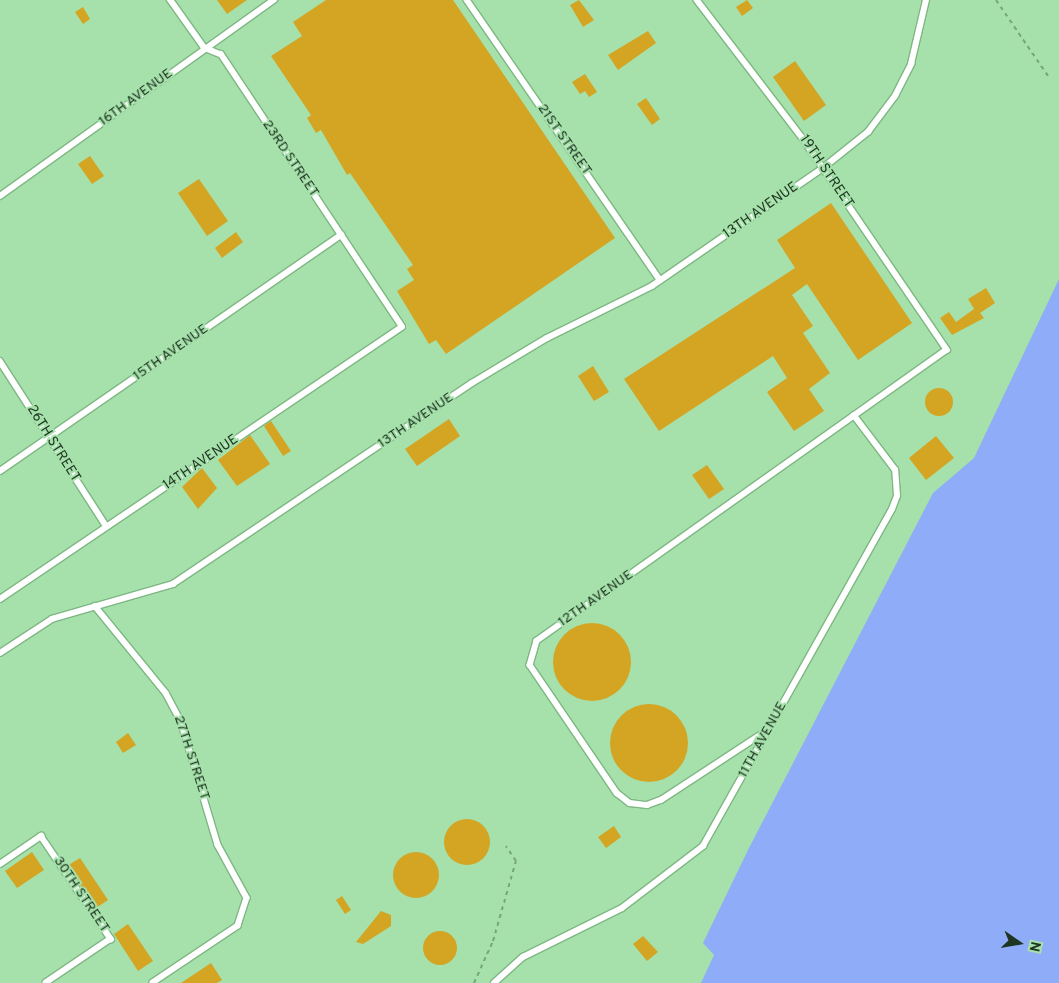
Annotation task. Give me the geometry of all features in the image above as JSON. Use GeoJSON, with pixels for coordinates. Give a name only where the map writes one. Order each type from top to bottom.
{"type":"FeatureCollection","features":[{"type":"Feature","properties":{"kind":"lane","name":"23RD STREET"},"geometry":{"type":"LineString","coordinates":[[170,0],[204,48],[222,55],[402,327]]}},
{"type":"Feature","properties":{"kind":"lane","name":"16TH AVENUE"},"geometry":{"type":"LineString","coordinates":[[0,196],[204,48],[274,0]]}},
{"type":"Feature","properties":{"kind":"lane","name":"21ST STREET"},"geometry":{"type":"LineString","coordinates":[[467,0],[660,280]]}},
{"type":"Feature","properties":{"kind":"lane","name":"19TH STREET"},"geometry":{"type":"LineString","coordinates":[[697,0],[823,168],[947,350]]}},
{"type":"Feature","properties":{"kind":"lane","name":"13TH AVENUE"},"geometry":{"type":"LineString","coordinates":[[0,653],[52,619],[173,584],[472,383],[547,338],[660,280],[823,168],[868,132],[895,96],[911,64],[926,0]]}},
{"type":"Feature","properties":{"kind":"lane","name":"15TH AVENUE"},"geometry":{"type":"LineString","coordinates":[[0,471],[341,235]]}},
{"type":"Feature","properties":{"kind":"lane","name":"14TH AVENUE"},"geometry":{"type":"LineString","coordinates":[[0,599],[402,327]]}},
{"type":"Feature","properties":{"kind":"lane","name":"12TH AVENUE"},"geometry":{"type":"LineString","coordinates":[[768,730],[661,800],[630,803],[617,793],[530,665],[537,641],[947,350]]}},
{"type":"Feature","properties":{"kind":"lane","name":"26TH STREET"},"geometry":{"type":"LineString","coordinates":[[0,361],[47,439],[107,527]]}},
{"type":"Feature","properties":{"kind":"lane","name":"11TH AVENUE"},"geometry":{"type":"LineString","coordinates":[[494,983],[523,957],[622,908],[703,846],[897,496],[895,470],[854,416]]}},
{"type":"Feature","properties":{"kind":"lane","name":"27TH STREET"},"geometry":{"type":"LineString","coordinates":[[95,606],[166,693],[181,721],[218,845],[247,898],[238,926],[153,983]]}},
{"type":"Feature","properties":{"kind":"lane","name":"30TH STREET"},"geometry":{"type":"LineString","coordinates":[[0,864],[41,836],[111,939],[46,983]]}},
{"type":"Feature","properties":{"kind":"path"},"geometry":{"type":"LineString","coordinates":[[996,0],[1048,76]]}},
{"type":"Feature","properties":{"kind":"path"},"geometry":{"type":"LineString","coordinates":[[474,983],[493,941],[516,861],[506,846]]}},
{"type":"Feature","properties":{"kind":"water"},"geometry":{"type":"Polygon","coordinates":[[[1059,279],[1059,983],[701,983],[714,955],[703,943],[748,850],[933,493],[974,458],[1059,279]]]}},
{"type":"Feature","properties":{"kind":"building"},"geometry":{"type":"Polygon","coordinates":[[[217,0],[247,0],[227,14],[217,0]]]}},
{"type":"Feature","properties":{"kind":"building"},"geometry":{"type":"Polygon","coordinates":[[[326,0],[453,0],[615,238],[446,354],[436,340],[429,344],[397,291],[414,280],[407,269],[413,265],[350,173],[347,175],[321,130],[316,133],[307,118],[311,115],[271,56],[302,36],[293,22],[326,0]]]}},
{"type":"Feature","properties":{"kind":"building"},"geometry":{"type":"Polygon","coordinates":[[[579,0],[594,20],[583,27],[570,5],[579,0]]]}},
{"type":"Feature","properties":{"kind":"building"},"geometry":{"type":"Polygon","coordinates":[[[747,0],[753,8],[742,16],[736,7],[747,0]]]}},
{"type":"Feature","properties":{"kind":"building"},"geometry":{"type":"Polygon","coordinates":[[[83,7],[90,19],[83,24],[75,12],[83,7]]]}},
{"type":"Feature","properties":{"kind":"building"},"geometry":{"type":"Polygon","coordinates":[[[648,31],[656,43],[618,70],[608,55],[648,31]]]}},
{"type":"Feature","properties":{"kind":"building"},"geometry":{"type":"Polygon","coordinates":[[[795,61],[826,105],[804,121],[773,77],[795,61]]]}},
{"type":"Feature","properties":{"kind":"building"},"geometry":{"type":"Polygon","coordinates":[[[585,74],[597,92],[589,97],[585,91],[580,94],[572,82],[585,74]]]}},
{"type":"Feature","properties":{"kind":"building"},"geometry":{"type":"Polygon","coordinates":[[[646,98],[660,119],[652,125],[637,104],[646,98]]]}},
{"type":"Feature","properties":{"kind":"building"},"geometry":{"type":"Polygon","coordinates":[[[90,156],[104,176],[92,184],[78,164],[90,156]]]}},
{"type":"Feature","properties":{"kind":"building"},"geometry":{"type":"Polygon","coordinates":[[[199,179],[228,221],[207,236],[178,193],[199,179]]]}},
{"type":"Feature","properties":{"kind":"building"},"geometry":{"type":"Polygon","coordinates":[[[831,203],[912,323],[858,360],[807,284],[792,295],[813,326],[803,333],[830,373],[809,389],[824,411],[794,431],[767,392],[787,378],[773,356],[659,431],[624,379],[795,268],[777,240],[831,203]]]}},
{"type":"Feature","properties":{"kind":"building"},"geometry":{"type":"Polygon","coordinates":[[[236,232],[243,242],[222,258],[215,248],[236,232]]]}},
{"type":"Feature","properties":{"kind":"building"},"geometry":{"type":"Polygon","coordinates":[[[986,288],[995,303],[980,313],[984,318],[952,335],[940,318],[949,312],[956,322],[974,309],[968,299],[986,288]]]}},
{"type":"Feature","properties":{"kind":"building"},"geometry":{"type":"Polygon","coordinates":[[[593,366],[609,392],[594,401],[578,376],[593,366]]]}},
{"type":"Feature","properties":{"kind":"building"},"geometry":{"type":"Polygon","coordinates":[[[939,388],[949,392],[953,402],[949,412],[939,416],[929,412],[925,402],[929,392],[939,388]]]}},
{"type":"Feature","properties":{"kind":"building"},"geometry":{"type":"Polygon","coordinates":[[[449,419],[460,436],[417,466],[405,449],[449,419]]]}},
{"type":"Feature","properties":{"kind":"building"},"geometry":{"type":"Polygon","coordinates":[[[271,421],[291,451],[283,456],[264,426],[271,421]]]}},
{"type":"Feature","properties":{"kind":"building"},"geometry":{"type":"Polygon","coordinates":[[[250,435],[270,464],[237,486],[218,460],[250,435]]]}},
{"type":"Feature","properties":{"kind":"building"},"geometry":{"type":"Polygon","coordinates":[[[936,436],[954,458],[926,480],[909,458],[936,436]]]}},
{"type":"Feature","properties":{"kind":"building"},"geometry":{"type":"Polygon","coordinates":[[[707,465],[724,489],[709,499],[692,475],[707,465]]]}},
{"type":"Feature","properties":{"kind":"building"},"geometry":{"type":"Polygon","coordinates":[[[202,468],[217,488],[198,509],[182,487],[202,468]]]}},
{"type":"Feature","properties":{"kind":"building"},"geometry":{"type":"Polygon","coordinates":[[[584,623],[600,623],[614,629],[625,640],[631,654],[631,670],[625,684],[614,695],[600,701],[584,701],[570,695],[559,684],[553,670],[553,654],[559,640],[570,629],[584,623]]]}},
{"type":"Feature","properties":{"kind":"building"},"geometry":{"type":"Polygon","coordinates":[[[649,704],[664,707],[677,715],[685,728],[688,743],[685,758],[677,771],[664,779],[649,782],[634,779],[621,771],[613,758],[610,743],[613,728],[621,715],[634,707],[649,704]]]}},
{"type":"Feature","properties":{"kind":"building"},"geometry":{"type":"Polygon","coordinates":[[[128,733],[136,745],[123,753],[116,742],[128,733]]]}},
{"type":"Feature","properties":{"kind":"building"},"geometry":{"type":"Polygon","coordinates":[[[467,819],[480,823],[486,829],[490,842],[486,855],[480,861],[467,865],[454,861],[448,855],[444,842],[448,829],[454,823],[467,819]]]}},
{"type":"Feature","properties":{"kind":"building"},"geometry":{"type":"Polygon","coordinates":[[[614,826],[621,837],[606,848],[598,837],[614,826]]]}},
{"type":"Feature","properties":{"kind":"building"},"geometry":{"type":"Polygon","coordinates":[[[32,852],[44,870],[17,888],[5,871],[32,852]]]}},
{"type":"Feature","properties":{"kind":"building"},"geometry":{"type":"Polygon","coordinates":[[[416,852],[429,856],[435,862],[439,875],[435,888],[429,894],[416,898],[403,894],[397,888],[393,875],[397,862],[403,856],[416,852]]]}},
{"type":"Feature","properties":{"kind":"building"},"geometry":{"type":"Polygon","coordinates":[[[80,858],[108,900],[96,908],[67,866],[80,858]]]}},
{"type":"Feature","properties":{"kind":"building"},"geometry":{"type":"Polygon","coordinates":[[[342,896],[351,910],[345,914],[336,900],[342,896]]]}},
{"type":"Feature","properties":{"kind":"building"},"geometry":{"type":"Polygon","coordinates":[[[381,911],[391,915],[391,926],[363,944],[356,942],[381,911]]]}},
{"type":"Feature","properties":{"kind":"building"},"geometry":{"type":"Polygon","coordinates":[[[128,924],[153,961],[138,971],[114,934],[128,924]]]}},
{"type":"Feature","properties":{"kind":"building"},"geometry":{"type":"Polygon","coordinates":[[[440,931],[447,932],[452,936],[456,941],[456,955],[452,960],[447,964],[440,965],[433,964],[428,960],[424,955],[423,948],[424,941],[428,936],[433,932],[440,931]]]}},
{"type":"Feature","properties":{"kind":"building"},"geometry":{"type":"Polygon","coordinates":[[[643,936],[658,952],[647,961],[633,944],[643,936]]]}},
{"type":"Feature","properties":{"kind":"building"},"geometry":{"type":"Polygon","coordinates":[[[211,963],[222,980],[217,983],[181,983],[211,963]]]}}]}
